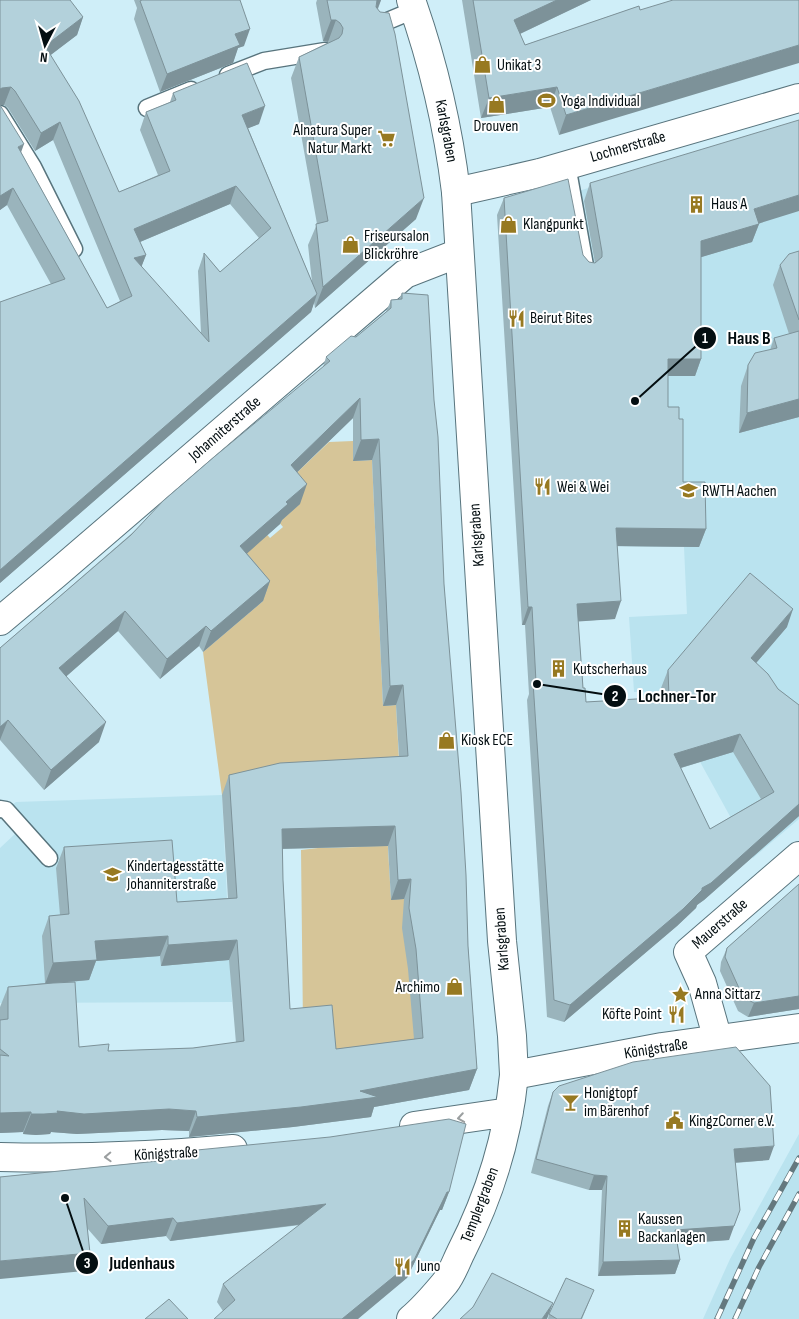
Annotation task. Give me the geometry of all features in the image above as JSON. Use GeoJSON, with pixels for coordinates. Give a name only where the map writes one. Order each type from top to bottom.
{"type":"FeatureCollection","features":[{"type":"Feature","properties":{"kind":"street","name":"Karlsgraben"},"geometry":{"type":"LineString","coordinates":[[413,5],[443,114],[456,192],[502,941],[514,1075]]}},
{"type":"Feature","properties":{"kind":"street","name":"Lochnerstraße"},"geometry":{"type":"LineString","coordinates":[[456,192],[521,178],[799,98]]}},
{"type":"Feature","properties":{"kind":"street","name":"Johanniterstraße"},"geometry":{"type":"LineString","coordinates":[[0,621],[405,274],[459,252]]}},
{"type":"Feature","properties":{"kind":"street","name":"Mauerstraße"},"geometry":{"type":"LineString","coordinates":[[718,1040],[702,983],[688,952],[799,856]]}},
{"type":"Feature","properties":{"kind":"street","name":"Königstraße"},"geometry":{"type":"LineString","coordinates":[[514,1075],[662,1048],[799,1028]]}},
{"type":"Feature","properties":{"kind":"street","name":"Templergraben"},"geometry":{"type":"LineString","coordinates":[[411,1319],[446,1282],[474,1226],[490,1187],[509,1112],[514,1075]]}},
{"type":"Feature","properties":{"kind":"street"},"geometry":{"type":"LineString","coordinates":[[388,1130],[471,1116],[509,1112]]}},
{"type":"Feature","properties":{"kind":"street","name":"Königstraße"},"geometry":{"type":"LineString","coordinates":[[0,1158],[168,1155],[257,1147]]}},
{"type":"Feature","properties":{"kind":"lane"},"geometry":{"type":"LineString","coordinates":[[378,25],[413,5]]}},
{"type":"Feature","properties":{"kind":"lane"},"geometry":{"type":"LineString","coordinates":[[146,108],[264,60],[325,51]]}},
{"type":"Feature","properties":{"kind":"lane"},"geometry":{"type":"LineString","coordinates":[[0,114],[32,167],[81,265]]}},
{"type":"Feature","properties":{"kind":"lane"},"geometry":{"type":"LineString","coordinates":[[567,165],[586,271]]}},
{"type":"Feature","properties":{"kind":"lane"},"geometry":{"type":"LineString","coordinates":[[0,809],[6,810],[49,858]]}},
{"type":"Feature","properties":{"kind":"shaded area","name":"RWTH Aachen"},"geometry":{"type":"Polygon","coordinates":[[[799,124],[799,819],[753,858],[661,691],[634,692],[629,617],[687,614],[684,547],[610,546],[562,196],[799,124]]]}},
{"type":"Feature","properties":{"kind":"shaded area"},"geometry":{"type":"Polygon","coordinates":[[[353,441],[354,461],[372,460],[383,706],[396,705],[400,778],[384,781],[391,899],[404,899],[416,1058],[328,1070],[303,1027],[301,850],[360,847],[222,795],[203,652],[263,601],[233,566],[247,512],[270,538],[283,527],[261,501],[284,485],[329,442],[353,441]]]}},
{"type":"Feature","properties":{"kind":"shaded area","name":"Kindertagesstätte Johanniterstraße"},"geometry":{"type":"Polygon","coordinates":[[[222,795],[232,1002],[0,1003],[0,848],[16,833],[0,815],[16,802],[222,795]]]}},
{"type":"Feature","properties":{"kind":"shaded area"},"geometry":{"type":"Polygon","coordinates":[[[799,1134],[799,1319],[703,1319],[730,1259],[799,1134]]]}},
{"type":"Feature","properties":{"kind":"building"},"geometry":{"type":"Polygon","coordinates":[[[0,0],[70,0],[83,17],[45,46],[79,101],[119,192],[170,171],[146,112],[176,100],[173,93],[247,63],[265,106],[242,115],[317,294],[0,570],[0,302],[65,279],[13,188],[0,196],[0,105],[24,144],[18,147],[107,308],[132,296],[60,122],[41,133],[15,91],[11,87],[0,89],[0,0]],[[236,186],[134,229],[146,255],[134,258],[209,342],[204,253],[220,272],[271,228],[236,186]]]}},
{"type":"Feature","properties":{"kind":"building"},"geometry":{"type":"Polygon","coordinates":[[[240,0],[250,29],[235,34],[240,45],[167,74],[140,1],[240,0]]]}},
{"type":"Feature","properties":{"kind":"building"},"geometry":{"type":"Polygon","coordinates":[[[327,0],[377,0],[376,7],[380,12],[389,13],[395,34],[424,198],[323,287],[316,224],[328,221],[299,57],[339,38],[342,34],[343,28],[340,23],[336,20],[331,20],[327,0]]]}},
{"type":"Feature","properties":{"kind":"building"},"geometry":{"type":"Polygon","coordinates":[[[473,0],[557,0],[514,20],[525,45],[639,6],[640,10],[673,0],[799,0],[799,45],[566,115],[557,87],[489,98],[473,0]]]}},
{"type":"Feature","properties":{"kind":"building"},"geometry":{"type":"Polygon","coordinates":[[[799,120],[799,195],[754,209],[759,224],[701,241],[701,359],[668,359],[668,407],[679,407],[679,419],[683,419],[683,482],[705,482],[706,529],[616,528],[621,601],[577,604],[583,688],[585,688],[586,702],[669,697],[668,670],[750,573],[793,609],[751,658],[768,674],[778,689],[799,705],[799,804],[711,883],[702,888],[683,909],[570,1005],[554,1000],[533,682],[536,682],[532,607],[528,607],[504,198],[568,179],[583,255],[589,262],[595,263],[602,257],[602,252],[590,183],[799,120]],[[740,734],[674,754],[710,829],[774,792],[740,734]]]}},
{"type":"Feature","properties":{"kind":"building"},"geometry":{"type":"Polygon","coordinates":[[[799,251],[799,320],[780,265],[789,254],[799,251]]]}},
{"type":"Feature","properties":{"kind":"building"},"geometry":{"type":"Polygon","coordinates":[[[402,293],[428,295],[438,437],[444,584],[461,792],[468,946],[477,1069],[360,1091],[378,1097],[197,1117],[196,1111],[169,1109],[84,1114],[57,1111],[58,1113],[44,1114],[31,1114],[31,1112],[0,1113],[0,1055],[9,1056],[0,1049],[0,1020],[8,1019],[8,987],[75,982],[79,1047],[109,1044],[108,1051],[193,1048],[244,1041],[237,940],[168,945],[168,936],[95,941],[97,960],[53,963],[49,916],[69,914],[64,847],[172,840],[177,902],[237,898],[229,775],[280,763],[408,756],[403,685],[390,686],[379,439],[361,440],[360,398],[291,465],[307,484],[286,502],[288,504],[240,546],[270,581],[211,631],[206,626],[167,659],[125,611],[59,668],[106,722],[51,770],[8,720],[0,727],[0,648],[131,535],[163,501],[330,361],[326,357],[351,336],[356,337],[391,308],[391,300],[402,299],[402,293]],[[395,826],[282,829],[290,1009],[332,1005],[336,1049],[423,1038],[416,949],[409,908],[411,879],[398,880],[395,826]]]}},
{"type":"Feature","properties":{"kind":"building"},"geometry":{"type":"Polygon","coordinates":[[[799,331],[799,399],[747,413],[748,365],[755,353],[777,348],[774,338],[799,331]]]}},
{"type":"Feature","properties":{"kind":"building"},"geometry":{"type":"Polygon","coordinates":[[[799,884],[799,996],[754,1003],[743,997],[725,957],[727,948],[799,884]]]}},
{"type":"Feature","properties":{"kind":"building"},"geometry":{"type":"Polygon","coordinates":[[[736,1047],[770,1086],[774,1146],[734,1149],[740,1210],[734,1226],[675,1230],[680,1260],[603,1262],[607,1176],[594,1175],[536,1159],[553,1092],[559,1086],[633,1062],[736,1047]]]}},
{"type":"Feature","properties":{"kind":"building"},"geometry":{"type":"Polygon","coordinates":[[[449,1119],[466,1124],[449,1192],[447,1192],[414,1260],[342,1319],[214,1319],[235,1300],[223,1284],[326,1204],[177,1223],[173,1218],[108,1226],[84,1198],[90,1253],[0,1261],[0,1177],[198,1157],[197,1150],[330,1137],[449,1119]]]}},
{"type":"Feature","properties":{"kind":"building"},"geometry":{"type":"Polygon","coordinates":[[[492,1273],[553,1303],[542,1319],[460,1319],[473,1307],[492,1273]]]}},
{"type":"Feature","properties":{"kind":"building"},"geometry":{"type":"Polygon","coordinates":[[[566,1278],[594,1290],[581,1319],[557,1319],[549,1314],[566,1278]]]}},
{"type":"Feature","properties":{"kind":"building"},"geometry":{"type":"Polygon","coordinates":[[[169,1299],[188,1319],[145,1319],[169,1299]]]}},
{"type":"Feature","properties":{"kind":"railway"},"geometry":{"type":"LineString","coordinates":[[717,1319],[754,1238],[799,1158]]}},
{"type":"Feature","properties":{"kind":"railway"},"geometry":{"type":"LineString","coordinates":[[735,1319],[759,1267],[799,1194]]}},
{"type":"Feature","properties":{"kind":"place","name":"Unikat 3"},"geometry":{"type":"Point","coordinates":[483,65]}},
{"type":"Feature","properties":{"kind":"place","name":"Yoga Individual"},"geometry":{"type":"Point","coordinates":[547,101]}},
{"type":"Feature","properties":{"kind":"place","name":"Drouven"},"geometry":{"type":"Point","coordinates":[496,104]}},
{"type":"Feature","properties":{"kind":"place","name":"Alnatura Super Natur Markt"},"geometry":{"type":"Point","coordinates":[386,139]}},
{"type":"Feature","properties":{"kind":"place","name":"Haus A"},"geometry":{"type":"Point","coordinates":[697,204]}},
{"type":"Feature","properties":{"kind":"place","name":"Klangpunkt"},"geometry":{"type":"Point","coordinates":[509,224]}},
{"type":"Feature","properties":{"kind":"place","name":"Friseursalon Blickröhre"},"geometry":{"type":"Point","coordinates":[350,245]}},
{"type":"Feature","properties":{"kind":"place","name":"Beirut Bites"},"geometry":{"type":"Point","coordinates":[516,318]}},
{"type":"Feature","properties":{"kind":"place","name":"Haus B"},"geometry":{"type":"Point","coordinates":[635,401]}},
{"type":"Feature","properties":{"kind":"place","name":"Wei & Wei"},"geometry":{"type":"Point","coordinates":[543,487]}},
{"type":"Feature","properties":{"kind":"place","name":"RWTH Aachen"},"geometry":{"type":"Point","coordinates":[688,491]}},
{"type":"Feature","properties":{"kind":"place","name":"Kutscherhaus"},"geometry":{"type":"Point","coordinates":[559,669]}},
{"type":"Feature","properties":{"kind":"place","name":"Lochner-Tor"},"geometry":{"type":"Point","coordinates":[537,684]}},
{"type":"Feature","properties":{"kind":"place","name":"Kiosk ECE"},"geometry":{"type":"Point","coordinates":[447,740]}},
{"type":"Feature","properties":{"kind":"place","name":"Kindertagesstätte Johanniterstraße"},"geometry":{"type":"Point","coordinates":[113,875]}},
{"type":"Feature","properties":{"kind":"place","name":"Archimo"},"geometry":{"type":"Point","coordinates":[454,987]}},
{"type":"Feature","properties":{"kind":"place","name":"Anna Sittarz"},"geometry":{"type":"Point","coordinates":[681,994]}},
{"type":"Feature","properties":{"kind":"place","name":"Köfte Point"},"geometry":{"type":"Point","coordinates":[676,1014]}},
{"type":"Feature","properties":{"kind":"place","name":"Honigtopf im Bärenhof"},"geometry":{"type":"Point","coordinates":[570,1102]}},
{"type":"Feature","properties":{"kind":"place","name":"KingzCorner e.V."},"geometry":{"type":"Point","coordinates":[675,1121]}},
{"type":"Feature","properties":{"kind":"place","name":"Judenhaus"},"geometry":{"type":"Point","coordinates":[65,1198]}},
{"type":"Feature","properties":{"kind":"place","name":"Kaussen Backanlagen"},"geometry":{"type":"Point","coordinates":[624,1228]}},
{"type":"Feature","properties":{"kind":"place","name":"Juno"},"geometry":{"type":"Point","coordinates":[403,1266]}}]}
